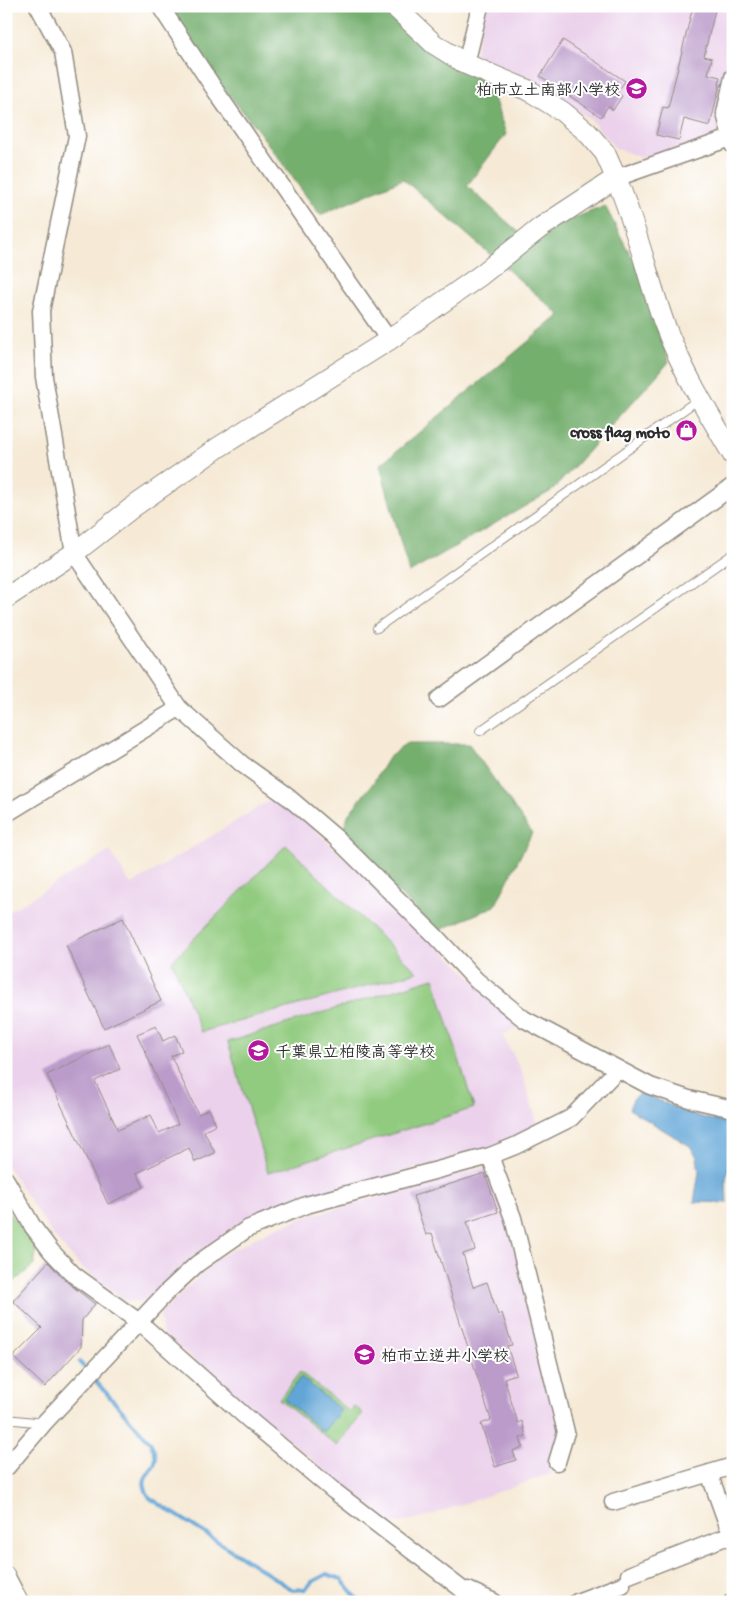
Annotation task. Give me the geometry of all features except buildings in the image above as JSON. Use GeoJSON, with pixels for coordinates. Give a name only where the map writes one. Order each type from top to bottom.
{"type":"FeatureCollection","features":[{"type":"Feature","properties":{"kind":"street"},"geometry":{"type":"LineString","coordinates":[[38,6],[63,52],[77,136],[41,311],[44,377],[74,553],[179,708],[242,764],[288,798],[335,837],[436,937],[476,980],[524,1019],[650,1086],[689,1099],[733,1109]]}},
{"type":"Feature","properties":{"kind":"street"},"geometry":{"type":"LineString","coordinates":[[160,6],[219,96],[389,340]]}},
{"type":"Feature","properties":{"kind":"street"},"geometry":{"type":"LineString","coordinates":[[394,6],[434,44],[466,64],[530,91],[564,112],[587,132],[605,154],[626,200],[664,324],[700,398],[726,426],[733,454]]}},
{"type":"Feature","properties":{"kind":"street"},"geometry":{"type":"LineString","coordinates":[[466,64],[480,6]]}},
{"type":"Feature","properties":{"kind":"street"},"geometry":{"type":"LineString","coordinates":[[6,598],[74,553],[133,507],[219,447],[389,340],[482,275],[540,228],[616,178],[731,133],[725,113],[733,78]]}},
{"type":"Feature","properties":{"kind":"street"},"geometry":{"type":"LineString","coordinates":[[439,699],[733,486]]}},
{"type":"Feature","properties":{"kind":"street"},"geometry":{"type":"LineString","coordinates":[[6,814],[179,708]]}},
{"type":"Feature","properties":{"kind":"street"},"geometry":{"type":"LineString","coordinates":[[6,1468],[44,1423],[168,1290],[197,1264],[247,1229],[306,1205],[490,1156],[516,1146],[570,1118],[618,1068]]}},
{"type":"Feature","properties":{"kind":"street"},"geometry":{"type":"LineString","coordinates":[[490,1156],[513,1218],[566,1432],[557,1462]]}},
{"type":"Feature","properties":{"kind":"street"},"geometry":{"type":"LineString","coordinates":[[6,1180],[33,1227],[74,1275],[139,1322],[247,1418],[334,1491],[476,1602]]}},
{"type":"Feature","properties":{"kind":"street"},"geometry":{"type":"LineString","coordinates":[[613,1502],[733,1466]]}},
{"type":"Feature","properties":{"kind":"street"},"geometry":{"type":"LineString","coordinates":[[577,1602],[625,1580],[732,1538],[709,1473]]}},
{"type":"Feature","properties":{"kind":"street"},"geometry":{"type":"LineString","coordinates":[[6,1575],[20,1602]]}},
{"type":"Feature","properties":{"kind":"street"},"geometry":{"type":"LineString","coordinates":[[459,1587],[494,1602]]}},
{"type":"Feature","properties":{"kind":"lane"},"geometry":{"type":"LineString","coordinates":[[377,628],[700,398]]}},
{"type":"Feature","properties":{"kind":"lane"},"geometry":{"type":"LineString","coordinates":[[480,731],[733,554]]}},
{"type":"Feature","properties":{"kind":"lane"},"geometry":{"type":"LineString","coordinates":[[6,1419],[44,1423]]}},
{"type":"Feature","properties":{"kind":"shaded area","name":"柏市立土南部小学校"},"geometry":{"type":"Polygon","coordinates":[[[484,6],[733,6],[733,58],[719,110],[721,136],[642,158],[615,148],[591,120],[563,99],[529,79],[475,55],[484,6]]]}},
{"type":"Feature","properties":{"kind":"shaded area","name":"千葉県立柏陵高等学校"},"geometry":{"type":"Polygon","coordinates":[[[277,796],[523,1026],[502,1035],[520,1067],[539,1128],[520,1137],[479,1151],[273,1209],[234,1227],[194,1256],[148,1302],[126,1301],[82,1268],[54,1237],[6,1164],[6,913],[110,851],[131,885],[277,796]]]}},
{"type":"Feature","properties":{"kind":"shaded area","name":"柏市立逆井小学校"},"geometry":{"type":"Polygon","coordinates":[[[486,1167],[506,1216],[561,1428],[556,1446],[551,1447],[550,1474],[428,1516],[390,1525],[163,1334],[160,1314],[218,1258],[270,1230],[309,1216],[486,1167]]]}},
{"type":"Feature","properties":{"kind":"green space"},"geometry":{"type":"Polygon","coordinates":[[[165,6],[377,6],[389,18],[486,74],[506,134],[467,186],[533,245],[556,225],[605,206],[644,281],[669,362],[553,490],[409,573],[380,465],[560,315],[403,179],[320,215],[260,133],[200,59],[165,6]]]}},
{"type":"Feature","properties":{"kind":"green space"},"geometry":{"type":"Polygon","coordinates":[[[406,744],[469,744],[532,833],[495,906],[438,931],[341,839],[348,815],[373,783],[388,758],[406,744]]]}},
{"type":"Feature","properties":{"kind":"green space"},"geometry":{"type":"Polygon","coordinates":[[[286,845],[417,972],[201,1032],[172,961],[286,845]]]}},
{"type":"Feature","properties":{"kind":"green space"},"geometry":{"type":"Polygon","coordinates":[[[434,978],[474,1108],[268,1173],[228,1042],[434,978]]]}},
{"type":"Feature","properties":{"kind":"green space"},"geometry":{"type":"Polygon","coordinates":[[[6,1210],[34,1244],[36,1250],[34,1265],[6,1288],[6,1210]]]}},
{"type":"Feature","properties":{"kind":"green space"},"geometry":{"type":"Polygon","coordinates":[[[300,1372],[350,1412],[354,1406],[363,1413],[337,1446],[279,1399],[300,1372]]]}},
{"type":"Feature","properties":{"kind":"water"},"geometry":{"type":"Polygon","coordinates":[[[641,1092],[696,1115],[733,1123],[733,1151],[726,1179],[727,1203],[694,1202],[699,1172],[697,1157],[690,1146],[629,1109],[633,1099],[641,1092]]]}},
{"type":"Feature","properties":{"kind":"water"},"geometry":{"type":"Polygon","coordinates":[[[301,1377],[341,1410],[323,1432],[284,1399],[301,1377]]]}},
{"type":"Feature","properties":{"kind":"waterway"},"geometry":{"type":"LineString","coordinates":[[79,1362],[88,1371]]}},
{"type":"Feature","properties":{"kind":"waterway"},"geometry":{"type":"LineString","coordinates":[[92,1377],[150,1442],[156,1460],[144,1483],[150,1498],[293,1590],[305,1589],[312,1582],[327,1574],[341,1579],[360,1602]]}},
{"type":"Feature","properties":{"kind":"place","name":"柏市立土南部小学校"},"geometry":{"type":"Point","coordinates":[636,89]}},
{"type":"Feature","properties":{"kind":"place","name":"cross flag moto"},"geometry":{"type":"Point","coordinates":[686,431]}},
{"type":"Feature","properties":{"kind":"place","name":"千葉県立柏陵高等学校"},"geometry":{"type":"Point","coordinates":[259,1051]}},
{"type":"Feature","properties":{"kind":"place","name":"柏市立逆井小学校"},"geometry":{"type":"Point","coordinates":[365,1355]}}]}
